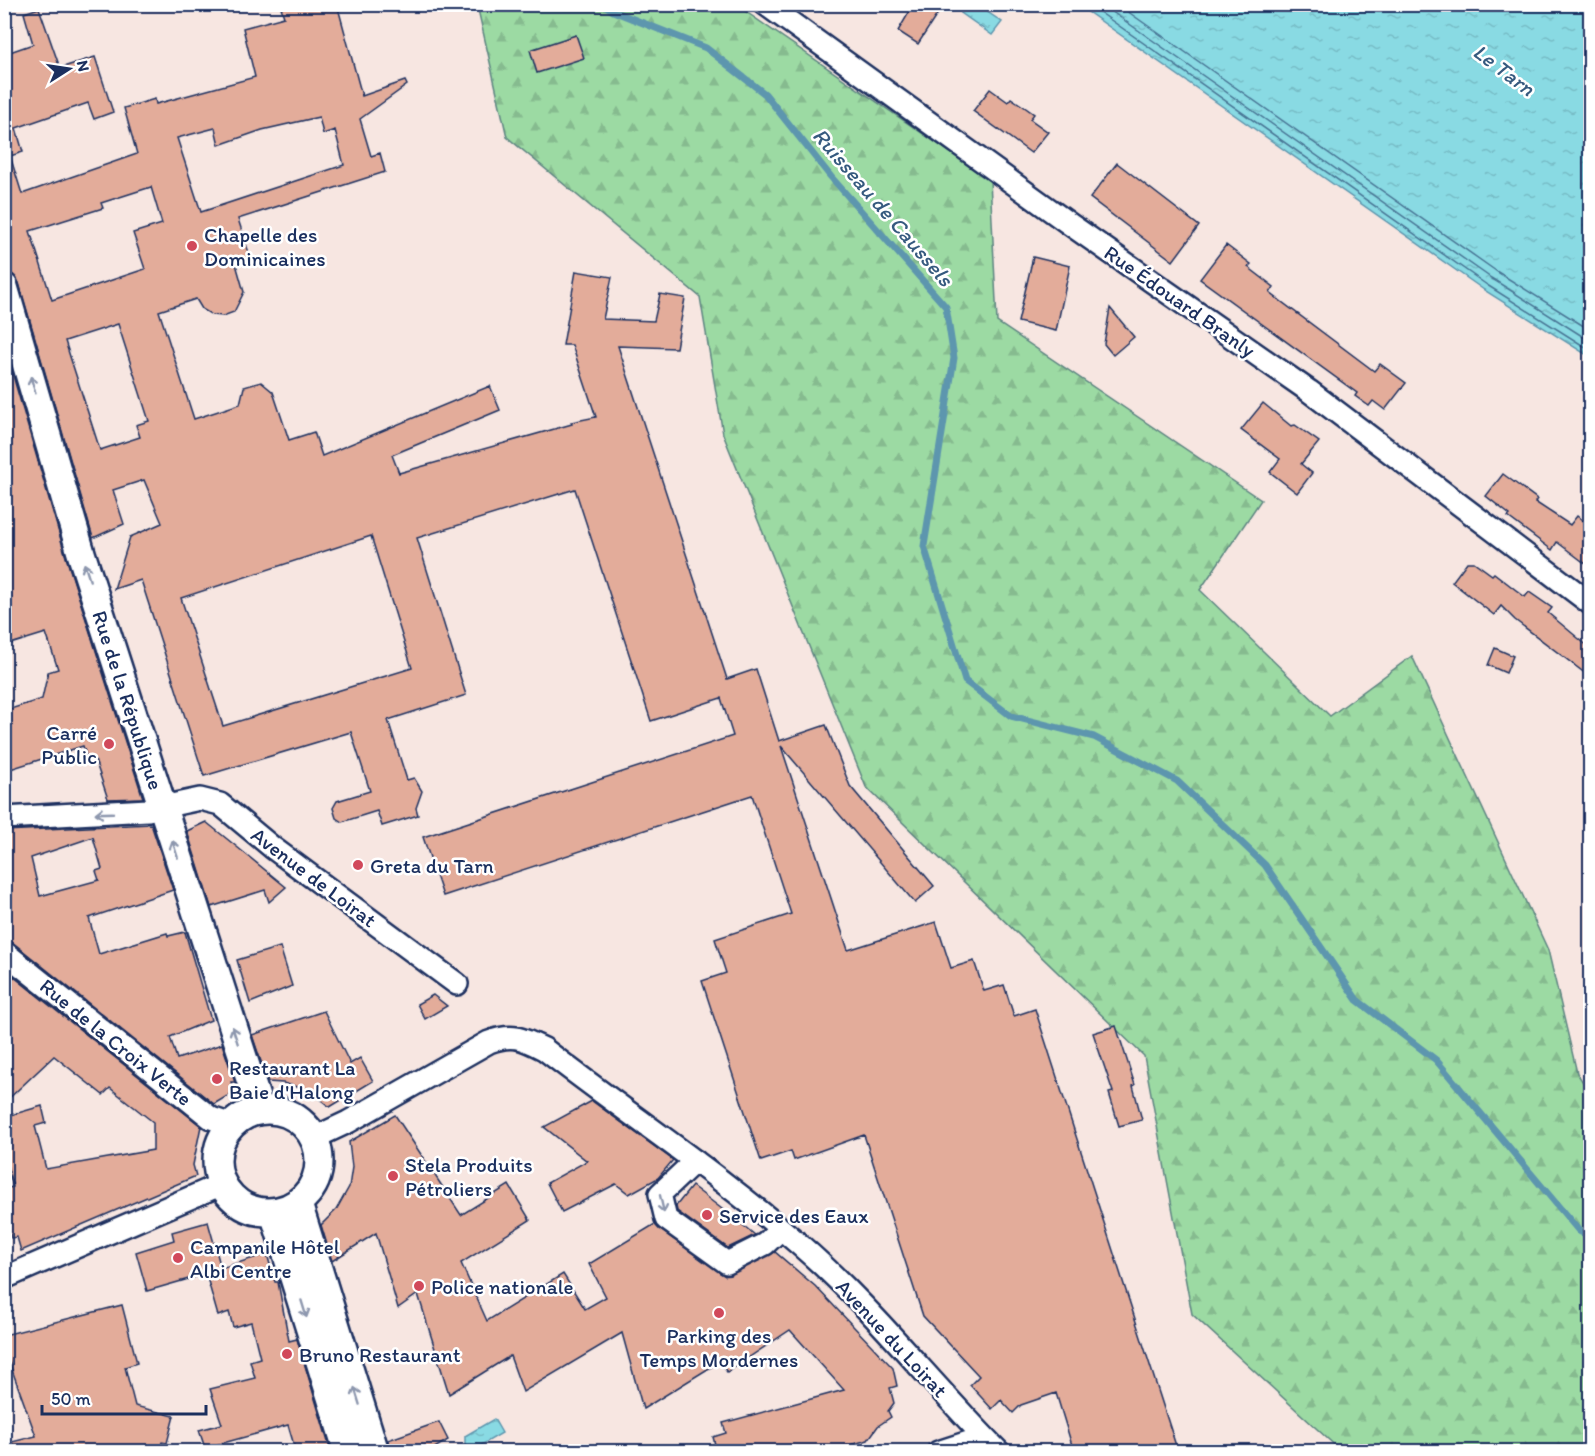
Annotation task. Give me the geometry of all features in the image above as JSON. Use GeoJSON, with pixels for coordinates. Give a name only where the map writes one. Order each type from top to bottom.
{"type":"FeatureCollection","features":[{"type":"Feature","properties":{"kind":"main road","name":"Rue de la République"},"geometry":{"type":"LineString","coordinates":[[4,288],[81,553],[260,1110]]}},
{"type":"Feature","properties":{"kind":"main road"},"geometry":{"type":"LineString","coordinates":[[260,1110],[276,1110],[291,1115],[304,1125],[314,1138],[319,1152],[320,1167],[316,1182],[286,1208],[257,1212],[243,1206],[222,1184],[218,1168],[218,1153],[222,1138],[232,1125],[244,1116],[260,1110]]}},
{"type":"Feature","properties":{"kind":"main road"},"geometry":{"type":"LineString","coordinates":[[286,1208],[348,1452]]}},
{"type":"Feature","properties":{"kind":"main road"},"geometry":{"type":"LineString","coordinates":[[286,1208],[375,1452]]}},
{"type":"Feature","properties":{"kind":"street","name":"Rue Édouard Branly"},"geometry":{"type":"LineString","coordinates":[[765,4],[1061,218],[1309,391],[1590,603]]}},
{"type":"Feature","properties":{"kind":"street","name":"Avenue de Loirat"},"geometry":{"type":"LineString","coordinates":[[4,818],[162,808],[200,799],[220,804],[273,848],[457,984]]}},
{"type":"Feature","properties":{"kind":"street","name":"Rue de la Croix Verte"},"geometry":{"type":"LineString","coordinates":[[4,952],[211,1118],[232,1125]]}},
{"type":"Feature","properties":{"kind":"street","name":"Avenue du Loirat"},"geometry":{"type":"LineString","coordinates":[[314,1138],[348,1122],[489,1042],[506,1035],[544,1049],[695,1161],[781,1229],[860,1302],[992,1444]]}},
{"type":"Feature","properties":{"kind":"street"},"geometry":{"type":"LineString","coordinates":[[695,1161],[660,1194],[666,1219],[727,1263],[765,1244],[781,1229]]}},
{"type":"Feature","properties":{"kind":"street"},"geometry":{"type":"LineString","coordinates":[[4,1278],[222,1184]]}},
{"type":"Feature","properties":{"kind":"street"},"geometry":{"type":"LineString","coordinates":[[938,1452],[992,1444]]}},
{"type":"Feature","properties":{"kind":"green space"},"geometry":{"type":"Polygon","coordinates":[[[477,5],[736,5],[990,180],[997,322],[1261,500],[1200,590],[1330,716],[1412,656],[1548,950],[1577,1073],[1590,1093],[1590,1451],[1341,1451],[1192,1314],[1144,1056],[866,787],[723,434],[700,297],[507,137],[477,5]]]}},
{"type":"Feature","properties":{"kind":"water"},"geometry":{"type":"Polygon","coordinates":[[[968,4],[977,5],[1002,22],[992,35],[961,13],[968,4]]]}},
{"type":"Feature","properties":{"kind":"water","name":"Le Tarn"},"geometry":{"type":"Polygon","coordinates":[[[1078,5],[1590,5],[1590,357],[1484,290],[1078,5]]]}},
{"type":"Feature","properties":{"kind":"water"},"geometry":{"type":"Polygon","coordinates":[[[494,1419],[502,1433],[473,1450],[465,1446],[465,1436],[494,1419]]]}},
{"type":"Feature","properties":{"kind":"building"},"geometry":{"type":"Polygon","coordinates":[[[280,4],[337,4],[362,96],[405,81],[407,85],[360,119],[371,156],[380,153],[385,172],[238,219],[251,259],[236,264],[244,292],[234,312],[223,316],[212,315],[202,309],[196,299],[159,311],[194,419],[240,404],[244,387],[261,382],[273,392],[289,440],[314,432],[322,456],[490,386],[500,410],[392,455],[399,473],[572,424],[571,422],[596,417],[572,345],[563,345],[576,271],[612,277],[603,319],[654,321],[660,294],[685,298],[676,348],[618,346],[727,679],[756,669],[779,741],[826,725],[850,786],[934,886],[915,903],[781,746],[848,950],[936,922],[951,968],[974,961],[984,991],[1004,985],[1014,1016],[1035,1009],[1178,1452],[1074,1452],[1056,1393],[1021,1405],[1013,1413],[1001,1400],[992,1409],[970,1385],[979,1376],[923,1316],[864,1135],[794,1160],[791,1151],[761,1161],[702,981],[726,973],[715,939],[791,914],[752,795],[443,896],[423,837],[733,736],[721,698],[651,721],[575,489],[417,538],[466,695],[388,720],[407,780],[414,778],[422,791],[416,808],[418,815],[382,826],[377,811],[342,822],[336,818],[333,808],[337,801],[370,791],[351,732],[204,776],[141,580],[114,589],[130,537],[162,523],[144,480],[113,490],[124,524],[93,538],[19,283],[9,273],[4,257],[4,54],[33,44],[24,13],[39,8],[60,68],[95,57],[113,112],[94,119],[88,103],[16,128],[23,152],[10,156],[22,194],[137,154],[124,108],[155,99],[156,104],[255,77],[243,28],[284,17],[280,4]],[[319,117],[262,130],[219,145],[215,128],[177,138],[201,212],[344,165],[335,130],[323,134],[319,117]],[[151,187],[101,203],[103,208],[30,231],[52,300],[145,269],[133,233],[162,224],[151,187]],[[118,324],[65,341],[100,450],[140,437],[136,425],[149,421],[118,324]],[[371,536],[181,598],[223,726],[412,668],[371,536]]]}},
{"type":"Feature","properties":{"kind":"building"},"geometry":{"type":"Polygon","coordinates":[[[914,4],[944,4],[918,44],[898,31],[914,4]]]}},
{"type":"Feature","properties":{"kind":"building"},"geometry":{"type":"Polygon","coordinates":[[[576,35],[584,58],[537,73],[530,50],[576,35]]]}},
{"type":"Feature","properties":{"kind":"building"},"geometry":{"type":"Polygon","coordinates":[[[990,89],[1008,102],[1011,98],[1034,114],[1030,119],[1048,132],[1031,153],[973,111],[990,89]]]}},
{"type":"Feature","properties":{"kind":"building"},"geometry":{"type":"Polygon","coordinates":[[[1117,163],[1199,226],[1173,261],[1090,198],[1117,163]]]}},
{"type":"Feature","properties":{"kind":"building"},"geometry":{"type":"Polygon","coordinates":[[[1226,245],[1251,264],[1248,267],[1274,287],[1270,293],[1374,371],[1380,364],[1406,383],[1385,410],[1373,401],[1369,406],[1355,396],[1357,393],[1200,279],[1226,245]]]}},
{"type":"Feature","properties":{"kind":"building"},"geometry":{"type":"Polygon","coordinates":[[[1033,257],[1070,266],[1056,331],[1018,322],[1033,257]]]}},
{"type":"Feature","properties":{"kind":"building"},"geometry":{"type":"Polygon","coordinates":[[[1110,308],[1134,337],[1113,355],[1104,344],[1110,308]]]}},
{"type":"Feature","properties":{"kind":"building"},"geometry":{"type":"Polygon","coordinates":[[[4,345],[66,557],[143,798],[108,799],[95,760],[88,762],[83,746],[4,771],[4,711],[42,699],[48,672],[58,669],[46,633],[4,646],[4,345]]]}},
{"type":"Feature","properties":{"kind":"building"},"geometry":{"type":"Polygon","coordinates":[[[1263,403],[1291,426],[1295,425],[1319,442],[1301,464],[1312,473],[1297,493],[1270,472],[1280,459],[1241,430],[1263,403]]]}},
{"type":"Feature","properties":{"kind":"building"},"geometry":{"type":"Polygon","coordinates":[[[1503,474],[1537,499],[1535,502],[1570,525],[1577,516],[1590,526],[1590,567],[1557,542],[1552,550],[1508,517],[1510,515],[1486,496],[1503,474]]]}},
{"type":"Feature","properties":{"kind":"building"},"geometry":{"type":"Polygon","coordinates":[[[1467,562],[1474,562],[1492,575],[1494,573],[1525,597],[1529,592],[1552,608],[1548,613],[1590,648],[1590,677],[1515,620],[1501,606],[1494,615],[1452,582],[1467,562]]]}},
{"type":"Feature","properties":{"kind":"building"},"geometry":{"type":"Polygon","coordinates":[[[1495,648],[1513,656],[1506,673],[1488,665],[1495,648]]]}},
{"type":"Feature","properties":{"kind":"building"},"geometry":{"type":"Polygon","coordinates":[[[206,822],[286,887],[269,902],[265,890],[211,907],[187,831],[206,822]]]}},
{"type":"Feature","properties":{"kind":"building"},"geometry":{"type":"Polygon","coordinates":[[[151,824],[173,890],[89,918],[99,954],[167,933],[168,936],[185,932],[211,1020],[170,1037],[177,1059],[222,1044],[235,1082],[231,1082],[234,1092],[214,1104],[12,942],[4,939],[4,831],[151,824]],[[93,837],[31,858],[40,896],[99,880],[96,871],[102,869],[93,837]]]}},
{"type":"Feature","properties":{"kind":"building"},"geometry":{"type":"Polygon","coordinates":[[[280,947],[292,986],[250,1003],[237,960],[280,947]]]}},
{"type":"Feature","properties":{"kind":"building"},"geometry":{"type":"Polygon","coordinates":[[[4,969],[201,1126],[193,1165],[196,1176],[21,1251],[17,1237],[11,1238],[4,1214],[4,1189],[13,1187],[4,1154],[4,1117],[42,1106],[46,1123],[35,1126],[46,1169],[153,1150],[153,1122],[110,1088],[103,1095],[54,1056],[4,1103],[4,969]]]}},
{"type":"Feature","properties":{"kind":"building"},"geometry":{"type":"Polygon","coordinates":[[[433,995],[447,1006],[425,1019],[417,1004],[433,995]]]}},
{"type":"Feature","properties":{"kind":"building"},"geometry":{"type":"Polygon","coordinates":[[[324,1011],[350,1064],[360,1058],[373,1081],[330,1107],[308,1090],[283,1083],[268,1082],[252,1035],[324,1011]]]}},
{"type":"Feature","properties":{"kind":"building"},"geometry":{"type":"Polygon","coordinates":[[[1116,1026],[1135,1085],[1133,1086],[1142,1120],[1119,1126],[1109,1093],[1113,1092],[1093,1033],[1116,1026]]]}},
{"type":"Feature","properties":{"kind":"building"},"geometry":{"type":"Polygon","coordinates":[[[592,1101],[673,1160],[658,1178],[629,1194],[616,1184],[562,1212],[547,1183],[587,1161],[544,1127],[592,1101]]]}},
{"type":"Feature","properties":{"kind":"building"},"geometry":{"type":"Polygon","coordinates":[[[395,1115],[461,1215],[509,1185],[530,1220],[461,1263],[487,1321],[563,1274],[585,1309],[606,1297],[589,1264],[655,1224],[725,1276],[775,1252],[815,1286],[893,1368],[897,1386],[890,1388],[894,1403],[888,1411],[891,1417],[878,1426],[868,1440],[824,1452],[717,1452],[713,1437],[726,1433],[723,1423],[844,1390],[790,1330],[727,1372],[719,1362],[643,1409],[622,1333],[523,1392],[510,1356],[449,1394],[418,1294],[398,1308],[376,1233],[332,1261],[321,1225],[336,1210],[349,1187],[352,1167],[349,1142],[395,1115]]]}},
{"type":"Feature","properties":{"kind":"building","name":"Service des Eaux"},"geometry":{"type":"Polygon","coordinates":[[[692,1186],[755,1235],[728,1248],[677,1211],[676,1206],[692,1186]]]}},
{"type":"Feature","properties":{"kind":"building"},"geometry":{"type":"Polygon","coordinates":[[[208,1222],[221,1268],[267,1254],[275,1282],[278,1282],[289,1341],[297,1339],[331,1452],[296,1452],[288,1425],[205,1448],[199,1430],[222,1424],[210,1389],[255,1378],[250,1361],[260,1358],[251,1322],[233,1327],[229,1312],[218,1316],[206,1274],[147,1291],[136,1252],[174,1240],[172,1232],[208,1222]]]}},
{"type":"Feature","properties":{"kind":"building"},"geometry":{"type":"Polygon","coordinates":[[[122,1305],[137,1363],[125,1367],[135,1406],[174,1416],[167,1443],[162,1442],[159,1452],[4,1452],[4,1444],[36,1436],[4,1348],[4,1335],[122,1305]]]}},
{"type":"Feature","properties":{"kind":"building"},"geometry":{"type":"Polygon","coordinates":[[[439,1422],[448,1440],[428,1452],[390,1452],[388,1440],[439,1422]]]}},
{"type":"Feature","properties":{"kind":"waterway","name":"Ruisseau de Caussels"},"geometry":{"type":"LineString","coordinates":[[603,4],[613,11],[706,48],[765,94],[831,177],[946,307],[954,358],[924,546],[965,681],[1011,716],[1094,737],[1177,781],[1265,865],[1357,1000],[1436,1060],[1579,1231],[1590,1236]]}},
{"type":"Feature","properties":{"kind":"place","name":"Chapelle des Dominicaines"},"geometry":{"type":"Point","coordinates":[192,246]}},
{"type":"Feature","properties":{"kind":"place","name":"Carré Public"},"geometry":{"type":"Point","coordinates":[109,744]}},
{"type":"Feature","properties":{"kind":"place","name":"Greta du Tarn"},"geometry":{"type":"Point","coordinates":[358,865]}},
{"type":"Feature","properties":{"kind":"place","name":"Restaurant La Baie d'Halong"},"geometry":{"type":"Point","coordinates":[217,1079]}},
{"type":"Feature","properties":{"kind":"place","name":"Stela Produits Pétroliers"},"geometry":{"type":"Point","coordinates":[393,1176]}},
{"type":"Feature","properties":{"kind":"place","name":"Service des Eaux"},"geometry":{"type":"Point","coordinates":[707,1215]}},
{"type":"Feature","properties":{"kind":"place","name":"Campanile Hôtel Albi Centre"},"geometry":{"type":"Point","coordinates":[178,1258]}},
{"type":"Feature","properties":{"kind":"place","name":"Police nationale"},"geometry":{"type":"Point","coordinates":[419,1286]}},
{"type":"Feature","properties":{"kind":"place","name":"Parking des Temps Mordernes"},"geometry":{"type":"Point","coordinates":[719,1313]}},
{"type":"Feature","properties":{"kind":"place","name":"Bruno Restaurant"},"geometry":{"type":"Point","coordinates":[287,1354]}}]}
